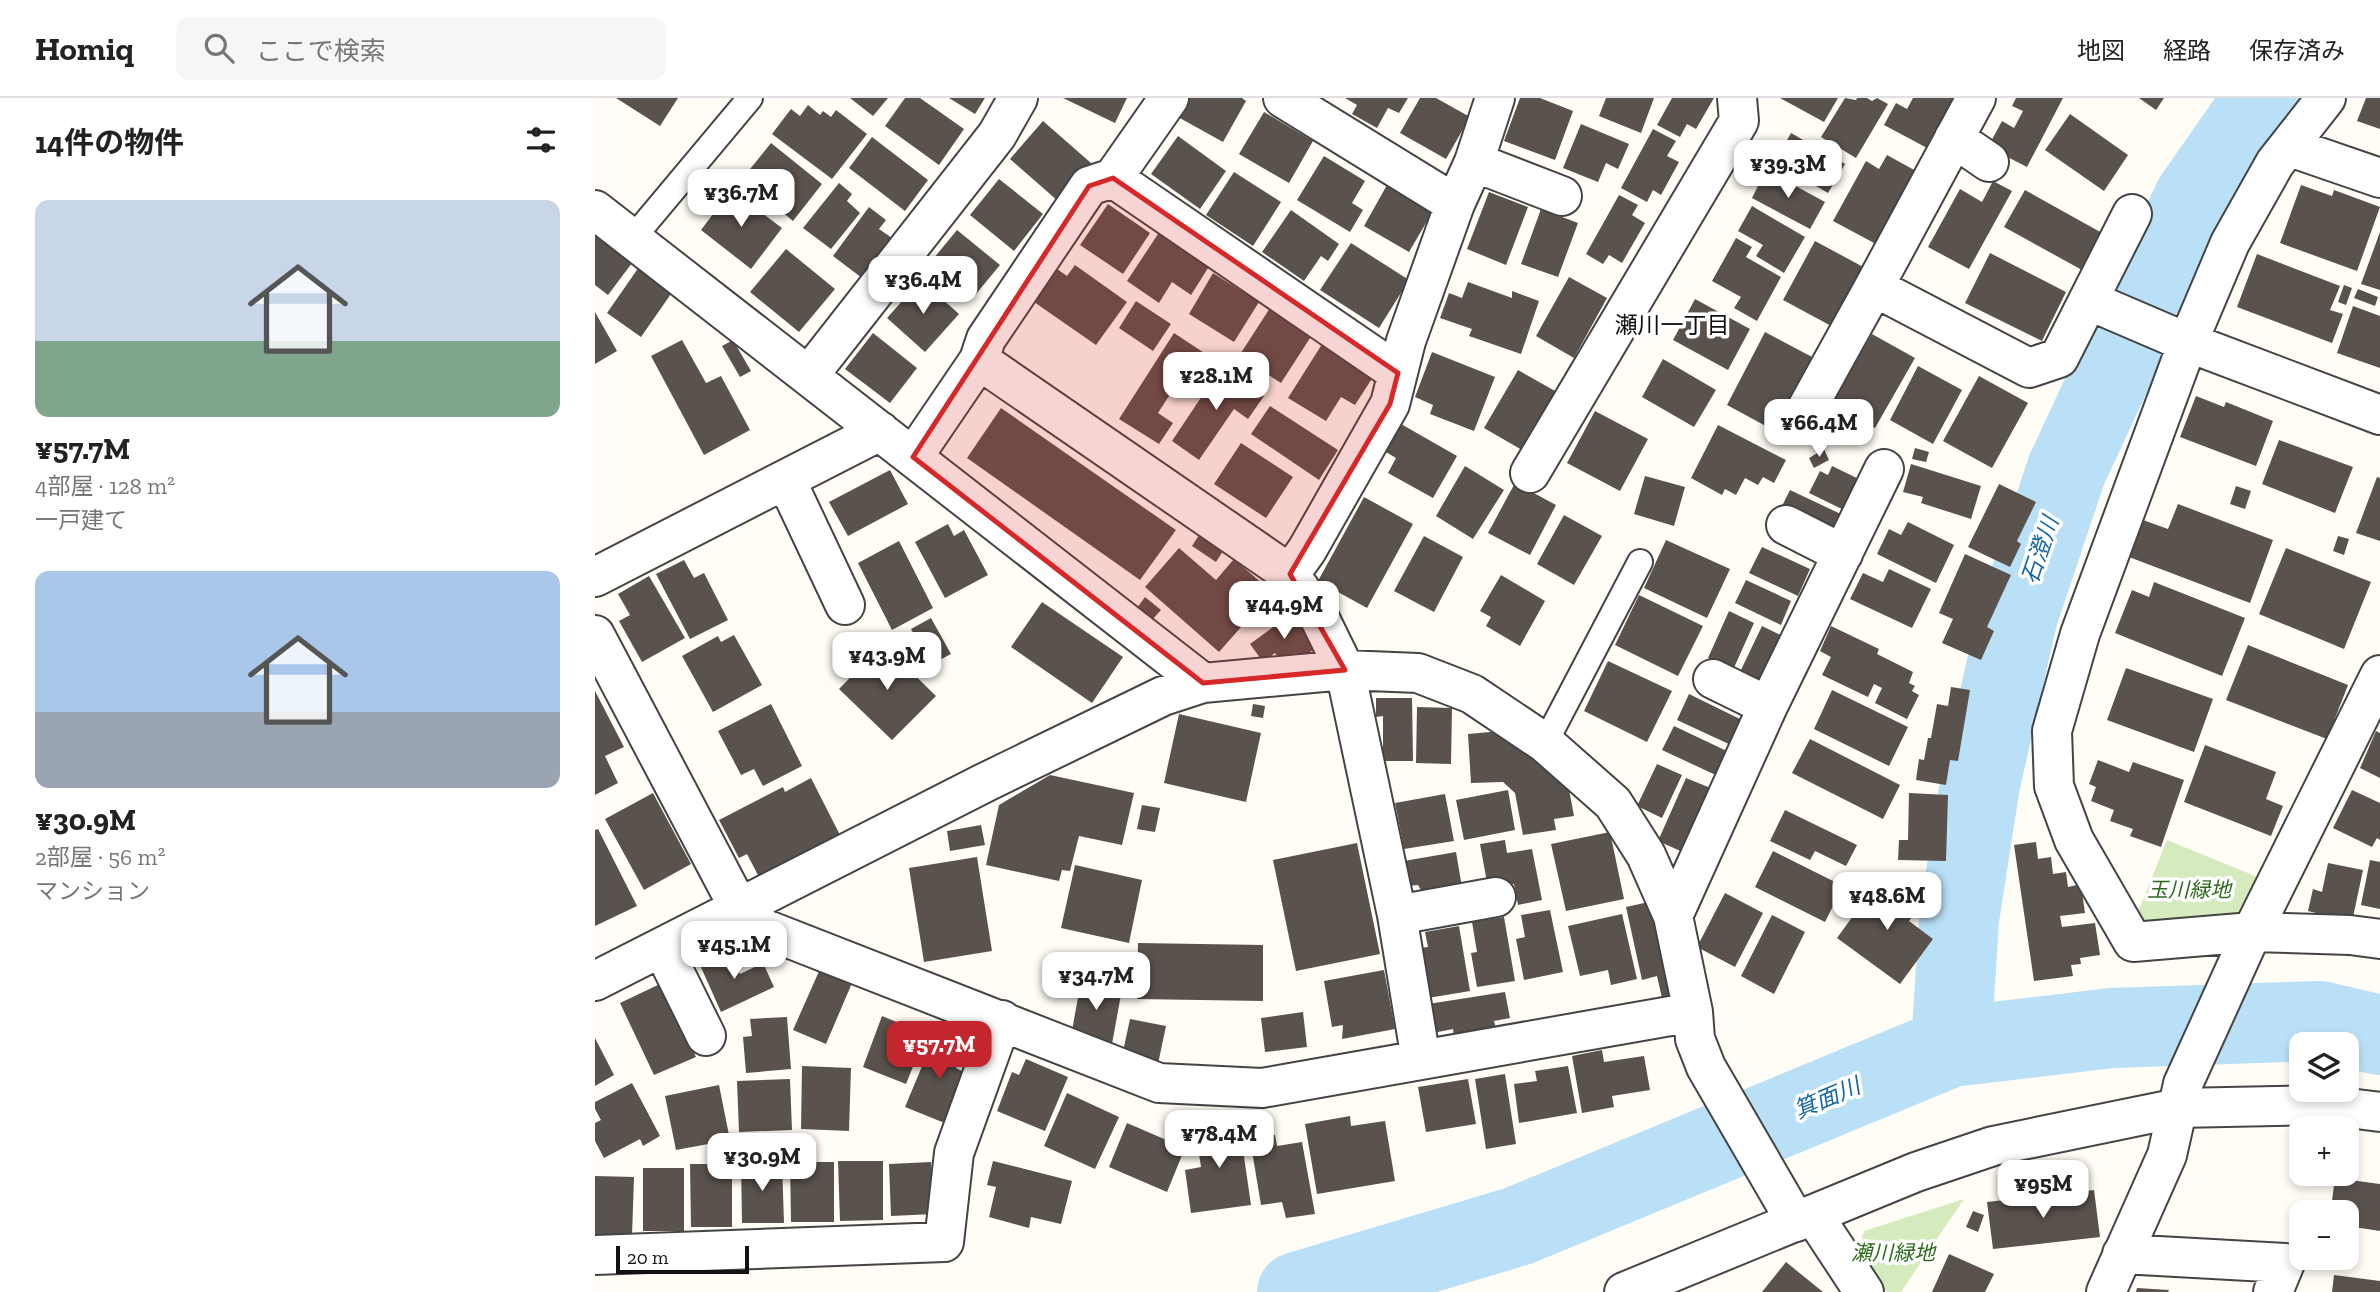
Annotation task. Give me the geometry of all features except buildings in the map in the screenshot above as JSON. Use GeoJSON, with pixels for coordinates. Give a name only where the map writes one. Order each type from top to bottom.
{"type":"FeatureCollection","features":[{"type":"Feature","properties":{"kind":"street"},"geometry":{"type":"LineString","coordinates":[[809,376],[997,135],[1018,98]]}},
{"type":"Feature","properties":{"kind":"street"},"geometry":{"type":"LineString","coordinates":[[913,457],[979,360],[985,339],[1089,187],[1113,178],[1169,98]]}},
{"type":"Feature","properties":{"kind":"street"},"geometry":{"type":"LineString","coordinates":[[1283,98],[1455,204]]}},
{"type":"Feature","properties":{"kind":"street"},"geometry":{"type":"LineString","coordinates":[[1290,574],[1307,550],[1391,404],[1406,341],[1455,204],[1474,162],[1495,98]]}},
{"type":"Feature","properties":{"kind":"street"},"geometry":{"type":"LineString","coordinates":[[1530,473],[1623,286],[1739,121],[1737,98]]}},
{"type":"Feature","properties":{"kind":"street"},"geometry":{"type":"LineString","coordinates":[[1806,410],[1976,98]]}},
{"type":"Feature","properties":{"kind":"street"},"geometry":{"type":"LineString","coordinates":[[2326,98],[2275,163],[2181,339],[2080,634],[2052,731],[2053,786],[2074,840],[2133,942],[2247,942],[2350,935],[2380,939]]}},
{"type":"Feature","properties":{"kind":"street"},"geometry":{"type":"LineString","coordinates":[[1954,138],[1989,162]]}},
{"type":"Feature","properties":{"kind":"street"},"geometry":{"type":"LineString","coordinates":[[2290,147],[2380,178]]}},
{"type":"Feature","properties":{"kind":"street"},"geometry":{"type":"LineString","coordinates":[[1474,162],[1562,196]]}},
{"type":"Feature","properties":{"kind":"street"},"geometry":{"type":"LineString","coordinates":[[1113,178],[1398,373]]}},
{"type":"Feature","properties":{"kind":"street"},"geometry":{"type":"LineString","coordinates":[[595,209],[1203,683]]}},
{"type":"Feature","properties":{"kind":"street"},"geometry":{"type":"LineString","coordinates":[[1874,287],[1935,299],[2029,368],[2059,358],[2095,304],[2132,214]]}},
{"type":"Feature","properties":{"kind":"street"},"geometry":{"type":"LineString","coordinates":[[2095,304],[2380,415]]}},
{"type":"Feature","properties":{"kind":"street"},"geometry":{"type":"LineString","coordinates":[[979,360],[1290,574],[1319,617],[1345,670],[1397,915],[1421,1060]]}},
{"type":"Feature","properties":{"kind":"street"},"geometry":{"type":"LineString","coordinates":[[595,577],[880,431]]}},
{"type":"Feature","properties":{"kind":"street"},"geometry":{"type":"LineString","coordinates":[[1673,916],[1768,706],[1884,470]]}},
{"type":"Feature","properties":{"kind":"street"},"geometry":{"type":"LineString","coordinates":[[786,480],[845,605]]}},
{"type":"Feature","properties":{"kind":"street"},"geometry":{"type":"LineString","coordinates":[[1786,525],[1843,554]]}},
{"type":"Feature","properties":{"kind":"street"},"geometry":{"type":"LineString","coordinates":[[595,635],[739,908],[765,929],[1159,1083],[1262,1088],[1693,1012]]}},
{"type":"Feature","properties":{"kind":"street"},"geometry":{"type":"LineString","coordinates":[[595,981],[984,783],[1163,696],[1203,683],[1345,670],[1418,673],[1472,694],[1545,743],[1613,803],[1646,855],[1673,916],[1693,1012],[1695,1039],[1706,1067],[1797,1213],[1864,1292]]}},
{"type":"Feature","properties":{"kind":"street"},"geometry":{"type":"LineString","coordinates":[[2106,1292],[2168,1156],[2181,1096],[2247,942],[2380,675]]}},
{"type":"Feature","properties":{"kind":"street"},"geometry":{"type":"LineString","coordinates":[[1713,679],[1768,706]]}},
{"type":"Feature","properties":{"kind":"street"},"geometry":{"type":"LineString","coordinates":[[1397,915],[1496,897]]}},
{"type":"Feature","properties":{"kind":"street"},"geometry":{"type":"LineString","coordinates":[[662,947],[706,1036]]}},
{"type":"Feature","properties":{"kind":"street"},"geometry":{"type":"LineString","coordinates":[[595,1255],[944,1242],[954,1153],[1002,1020]]}},
{"type":"Feature","properties":{"kind":"street"},"geometry":{"type":"LineString","coordinates":[[1624,1292],[1797,1213],[1993,1146],[2181,1096],[2324,1105],[2380,1112]]}},
{"type":"Feature","properties":{"kind":"street"},"geometry":{"type":"LineString","coordinates":[[2122,1254],[2285,1262],[2273,1292]]}},
{"type":"Feature","properties":{"kind":"lane"},"geometry":{"type":"LineString","coordinates":[[632,239],[750,98]]}},
{"type":"Feature","properties":{"kind":"lane"},"geometry":{"type":"LineString","coordinates":[[1545,743],[1640,562]]}},
{"type":"Feature","properties":{"kind":"highlighted area"},"geometry":{"type":"Polygon","coordinates":[[[1113,178],[1398,373],[1390,404],[1290,574],[1345,670],[1203,683],[913,457],[1089,186],[1113,178]]]}},
{"type":"Feature","properties":{"kind":"green space","name":"玉川緑地"},"geometry":{"type":"Polygon","coordinates":[[[2167,840],[2265,880],[2252,912],[2156,932],[2136,917],[2167,840]]]}},
{"type":"Feature","properties":{"kind":"green space","name":"瀬川緑地"},"geometry":{"type":"Polygon","coordinates":[[[1964,1199],[1901,1292],[1887,1292],[1857,1255],[1864,1231],[1964,1199]]]}},
{"type":"Feature","properties":{"kind":"waterway","name":"石澄川"},"geometry":{"type":"LineString","coordinates":[[1951,1047],[1959,919],[1980,784],[2018,615],[2067,469],[2194,198],[2264,98]]}},
{"type":"Feature","properties":{"kind":"waterway","name":"箕面川"},"geometry":{"type":"LineString","coordinates":[[1297,1292],[1518,1226],[1951,1047],[2112,1028],[2320,1021],[2380,1035]]}},
{"type":"Feature","properties":{"kind":"district","name":"瀬川一丁目"},"geometry":{"type":"Point","coordinates":[1672,325]}}]}
